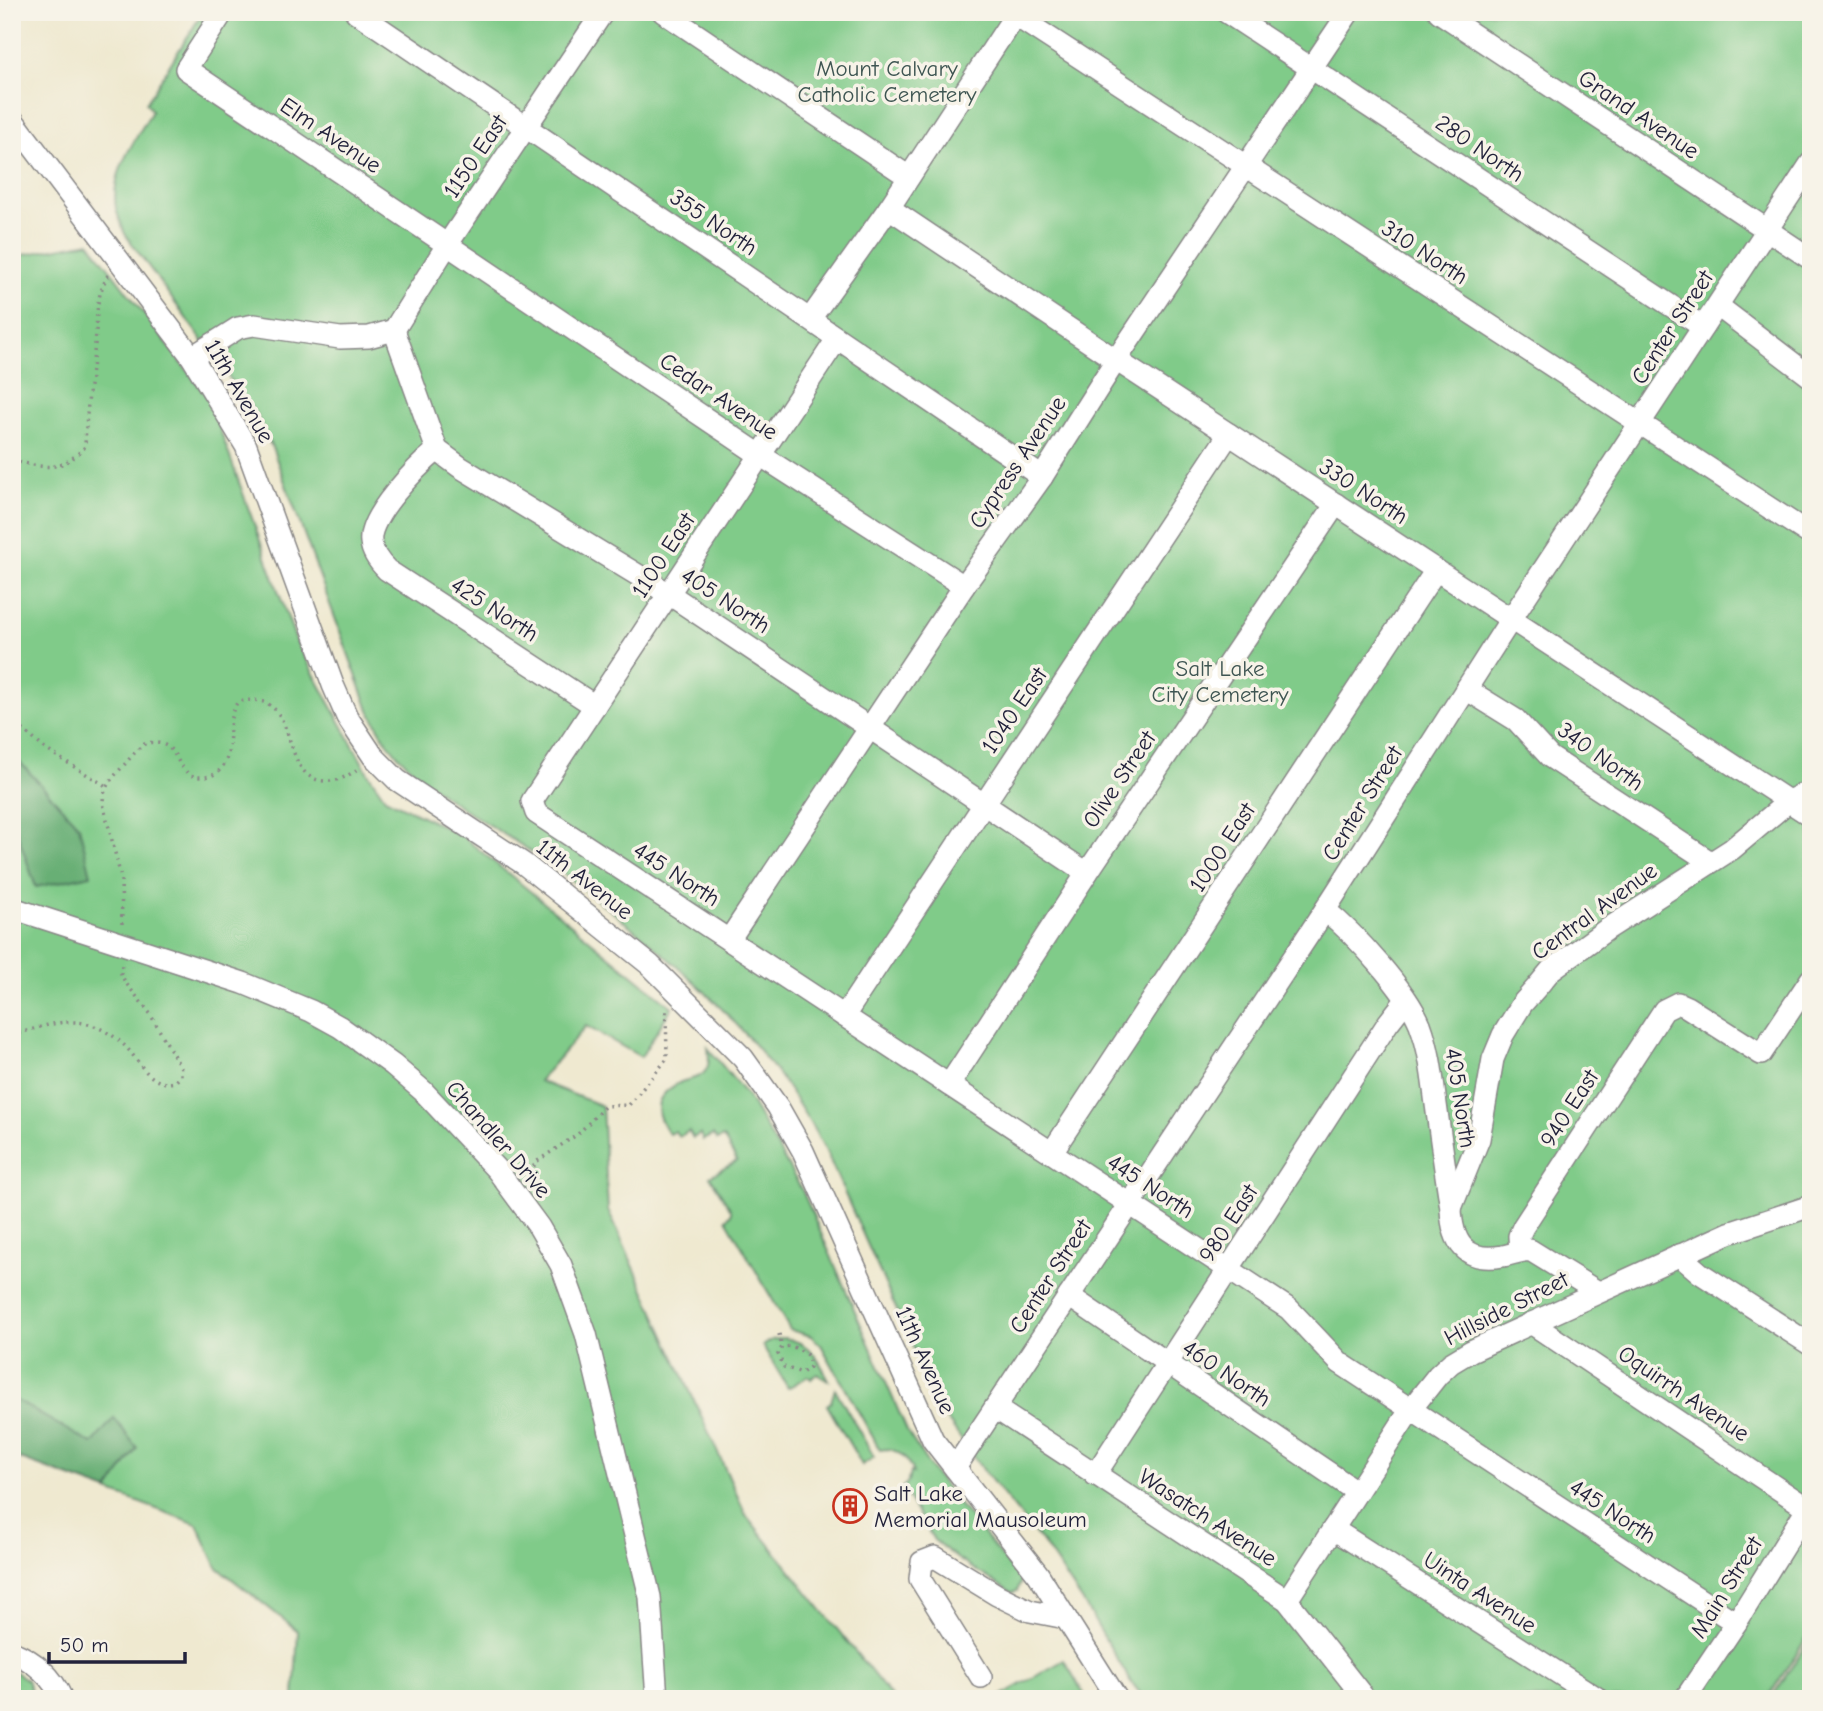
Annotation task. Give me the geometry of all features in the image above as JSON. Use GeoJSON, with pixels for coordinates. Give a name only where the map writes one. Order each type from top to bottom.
{"type":"FeatureCollection","features":[{"type":"Feature","properties":{"kind":"street","name":"Elm Avenue"},"geometry":{"type":"LineString","coordinates":[[223,12],[186,69],[447,245]]}},
{"type":"Feature","properties":{"kind":"street","name":"355 North"},"geometry":{"type":"LineString","coordinates":[[356,12],[1042,477]]}},
{"type":"Feature","properties":{"kind":"street","name":"1150 East"},"geometry":{"type":"LineString","coordinates":[[394,330],[447,245],[603,12]]}},
{"type":"Feature","properties":{"kind":"street"},"geometry":{"type":"LineString","coordinates":[[663,12],[909,177]]}},
{"type":"Feature","properties":{"kind":"street","name":"280 North"},"geometry":{"type":"LineString","coordinates":[[1227,12],[1703,327]]}},
{"type":"Feature","properties":{"kind":"street","name":"Cypress Avenue"},"geometry":{"type":"LineString","coordinates":[[729,940],[964,586],[1042,477],[1116,360],[1349,12]]}},
{"type":"Feature","properties":{"kind":"street","name":"Grand Avenue"},"geometry":{"type":"LineString","coordinates":[[1438,12],[1811,259]]}},
{"type":"Feature","properties":{"kind":"street"},"geometry":{"type":"LineString","coordinates":[[810,319],[889,208],[1014,13]]}},
{"type":"Feature","properties":{"kind":"street","name":"310 North"},"geometry":{"type":"LineString","coordinates":[[1014,13],[1639,425],[1811,535]]}},
{"type":"Feature","properties":{"kind":"street","name":"11th Avenue"},"geometry":{"type":"LineString","coordinates":[[12,119],[192,357],[246,446],[332,685],[347,717],[373,756],[397,780],[524,864],[612,933],[667,981],[743,1058],[778,1107],[803,1151],[933,1440],[1038,1574],[1118,1699]]}},
{"type":"Feature","properties":{"kind":"street","name":"Center Street"},"geometry":{"type":"LineString","coordinates":[[955,1468],[1325,910],[1511,619],[1811,163]]}},
{"type":"Feature","properties":{"kind":"street","name":"330 North"},"geometry":{"type":"LineString","coordinates":[[889,208],[1811,816]]}},
{"type":"Feature","properties":{"kind":"street","name":"Cedar Avenue"},"geometry":{"type":"LineString","coordinates":[[447,245],[760,455],[964,586]]}},
{"type":"Feature","properties":{"kind":"street"},"geometry":{"type":"LineString","coordinates":[[1718,306],[1811,377]]}},
{"type":"Feature","properties":{"kind":"street"},"geometry":{"type":"LineString","coordinates":[[192,357],[238,328],[254,326],[340,338],[369,337],[394,330],[437,450]]}},
{"type":"Feature","properties":{"kind":"street","name":"1100 East"},"geometry":{"type":"LineString","coordinates":[[532,801],[837,339]]}},
{"type":"Feature","properties":{"kind":"street","name":"1040 East"},"geometry":{"type":"LineString","coordinates":[[844,1016],[1229,434]]}},
{"type":"Feature","properties":{"kind":"street","name":"425 North"},"geometry":{"type":"LineString","coordinates":[[437,450],[421,463],[373,524],[370,540],[377,560],[387,570],[594,706]]}},
{"type":"Feature","properties":{"kind":"street","name":"405 North"},"geometry":{"type":"LineString","coordinates":[[437,450],[460,467],[669,594],[1087,873]]}},
{"type":"Feature","properties":{"kind":"street","name":"Olive Street"},"geometry":{"type":"LineString","coordinates":[[949,1085],[1087,873],[1336,504]]}},
{"type":"Feature","properties":{"kind":"street","name":"1000 East"},"geometry":{"type":"LineString","coordinates":[[1052,1153],[1436,570]]}},
{"type":"Feature","properties":{"kind":"street","name":"340 North"},"geometry":{"type":"LineString","coordinates":[[1466,689],[1516,720],[1550,757],[1709,861]]}},
{"type":"Feature","properties":{"kind":"street","name":"Central Avenue"},"geometry":{"type":"LineString","coordinates":[[1451,1208],[1479,1139],[1487,1083],[1503,1035],[1522,1004],[1551,970],[1709,861],[1732,849],[1789,801],[1811,790]]}},
{"type":"Feature","properties":{"kind":"street","name":"445 North"},"geometry":{"type":"LineString","coordinates":[[532,801],[536,813],[1289,1309],[1340,1363],[1736,1623]]}},
{"type":"Feature","properties":{"kind":"street","name":"Chandler Drive"},"geometry":{"type":"LineString","coordinates":[[12,908],[243,983],[312,1011],[368,1046],[423,1091],[517,1196],[540,1227],[561,1265],[586,1334],[650,1597],[657,1699]]}},
{"type":"Feature","properties":{"kind":"street","name":"405 North"},"geometry":{"type":"LineString","coordinates":[[1325,910],[1360,942],[1406,1000],[1419,1021],[1426,1040],[1452,1226],[1456,1238],[1467,1252],[1492,1258],[1520,1251]]}},
{"type":"Feature","properties":{"kind":"street","name":"940 East"},"geometry":{"type":"LineString","coordinates":[[1520,1251],[1519,1236],[1523,1227],[1664,1010],[1678,1003],[1761,1054],[1811,979]]}},
{"type":"Feature","properties":{"kind":"street","name":"980 East"},"geometry":{"type":"LineString","coordinates":[[1095,1475],[1388,1023],[1406,1000]]}},
{"type":"Feature","properties":{"kind":"street","name":"Hillside Street"},"geometry":{"type":"LineString","coordinates":[[1287,1600],[1411,1409],[1451,1363],[1679,1255],[1730,1233],[1811,1206]]}},
{"type":"Feature","properties":{"kind":"street"},"geometry":{"type":"LineString","coordinates":[[1520,1251],[1530,1250],[1542,1255],[1598,1292]]}},
{"type":"Feature","properties":{"kind":"street"},"geometry":{"type":"LineString","coordinates":[[1679,1255],[1700,1273],[1811,1345]]}},
{"type":"Feature","properties":{"kind":"street","name":"460 North"},"geometry":{"type":"LineString","coordinates":[[1069,1296],[1357,1492]]}},
{"type":"Feature","properties":{"kind":"street","name":"Oquirrh Avenue"},"geometry":{"type":"LineString","coordinates":[[1531,1323],[1809,1505]]}},
{"type":"Feature","properties":{"kind":"street","name":"Wasatch Avenue"},"geometry":{"type":"LineString","coordinates":[[995,1408],[1287,1600],[1365,1699]]}},
{"type":"Feature","properties":{"kind":"street","name":"Main Street"},"geometry":{"type":"LineString","coordinates":[[1685,1699],[1809,1505]]}},
{"type":"Feature","properties":{"kind":"street","name":"Uinta Avenue"},"geometry":{"type":"LineString","coordinates":[[1334,1529],[1599,1699]]}},
{"type":"Feature","properties":{"kind":"street"},"geometry":{"type":"LineString","coordinates":[[981,1677],[920,1579],[922,1562],[936,1557],[1030,1611],[1066,1618]]}},
{"type":"Feature","properties":{"kind":"street"},"geometry":{"type":"LineString","coordinates":[[12,1652],[34,1662],[45,1673],[62,1699]]}},
{"type":"Feature","properties":{"kind":"path"},"geometry":{"type":"LineString","coordinates":[[12,461],[57,467],[72,460],[85,447],[87,393],[98,293],[117,258]]}},
{"type":"Feature","properties":{"kind":"path"},"geometry":{"type":"LineString","coordinates":[[122,924],[121,878],[103,803],[106,786],[141,747],[147,743],[158,743],[170,748],[180,767],[190,775],[207,777],[222,768],[230,746],[233,709],[243,701],[263,703],[279,714],[295,757],[314,779],[326,781],[349,775],[373,756]]}},
{"type":"Feature","properties":{"kind":"path"},"geometry":{"type":"LineString","coordinates":[[12,720],[45,749],[106,786]]}},
{"type":"Feature","properties":{"kind":"path"},"geometry":{"type":"LineString","coordinates":[[12,1035],[57,1023],[88,1024],[107,1032],[124,1045],[158,1082],[175,1082],[181,1076],[181,1068],[149,1012],[125,982],[121,974],[122,965]]}},
{"type":"Feature","properties":{"kind":"path"},"geometry":{"type":"LineString","coordinates":[[517,1196],[536,1162],[578,1134],[605,1105],[629,1105],[667,1059],[667,981]]}},
{"type":"Feature","properties":{"kind":"path"},"geometry":{"type":"LineString","coordinates":[[779,1334],[782,1347],[778,1354],[779,1360],[785,1367],[802,1373],[810,1367],[808,1356],[801,1350],[782,1347]]}},
{"type":"Feature","properties":{"kind":"green space","name":"Salt Lake City Cemetery"},"geometry":{"type":"Polygon","coordinates":[[[203,12],[1811,12],[1811,1631],[1767,1699],[1145,1699],[1131,1682],[1046,1547],[984,1471],[943,1414],[825,1149],[774,1069],[729,1016],[678,967],[596,899],[546,862],[426,781],[405,763],[382,734],[369,710],[273,450],[257,416],[125,234],[116,208],[115,195],[120,169],[152,111],[146,103],[203,12]]]}},
{"type":"Feature","properties":{"kind":"green space"},"geometry":{"type":"Polygon","coordinates":[[[89,242],[209,399],[297,643],[368,773],[385,798],[461,835],[672,1007],[641,1057],[586,1026],[539,1081],[602,1106],[608,1210],[746,1515],[893,1699],[294,1699],[298,1631],[217,1567],[197,1524],[108,1491],[137,1448],[114,1418],[93,1445],[12,1398],[12,818],[36,887],[16,759],[12,764],[12,257],[89,242]]]}},
{"type":"Feature","properties":{"kind":"green space"},"geometry":{"type":"Polygon","coordinates":[[[17,759],[79,826],[91,875],[36,887],[12,818],[12,764],[17,759]]]}},
{"type":"Feature","properties":{"kind":"green space"},"geometry":{"type":"Polygon","coordinates":[[[708,1048],[748,1097],[803,1192],[908,1433],[934,1473],[1019,1578],[1021,1582],[1017,1591],[1012,1593],[958,1559],[934,1540],[902,1488],[908,1482],[910,1472],[913,1473],[908,1463],[901,1454],[886,1449],[880,1450],[821,1345],[811,1336],[790,1330],[726,1219],[731,1210],[710,1176],[737,1161],[723,1137],[717,1140],[713,1135],[703,1140],[700,1134],[693,1138],[689,1131],[679,1137],[675,1131],[669,1134],[664,1126],[658,1111],[661,1098],[672,1087],[704,1073],[709,1062],[708,1048]]]}},
{"type":"Feature","properties":{"kind":"green space"},"geometry":{"type":"Polygon","coordinates":[[[784,1338],[807,1347],[829,1380],[816,1374],[811,1379],[808,1376],[788,1388],[763,1346],[772,1340],[784,1338]]]}},
{"type":"Feature","properties":{"kind":"green space"},"geometry":{"type":"Polygon","coordinates":[[[835,1389],[874,1457],[862,1465],[827,1405],[831,1402],[835,1389]]]}},
{"type":"Feature","properties":{"kind":"green space"},"geometry":{"type":"Polygon","coordinates":[[[12,1398],[92,1444],[114,1418],[137,1448],[108,1491],[15,1457],[12,1460],[12,1398]]]}},
{"type":"Feature","properties":{"kind":"green space"},"geometry":{"type":"Polygon","coordinates":[[[1811,1637],[1811,1699],[1771,1699],[1811,1637]]]}},
{"type":"Feature","properties":{"kind":"green space"},"geometry":{"type":"Polygon","coordinates":[[[1064,1660],[1087,1699],[996,1699],[1064,1660]]]}},
{"type":"Feature","properties":{"kind":"green space"},"geometry":{"type":"Polygon","coordinates":[[[12,1670],[27,1680],[34,1699],[12,1699],[12,1670]]]}},
{"type":"Feature","properties":{"kind":"place","name":"Salt Lake Memorial Mausoleum"},"geometry":{"type":"Point","coordinates":[850,1506]}},
{"type":"Feature","properties":{"kind":"park label","name":"Mount Calvary Catholic Cemetery"},"geometry":{"type":"Point","coordinates":[887,81]}}]}
